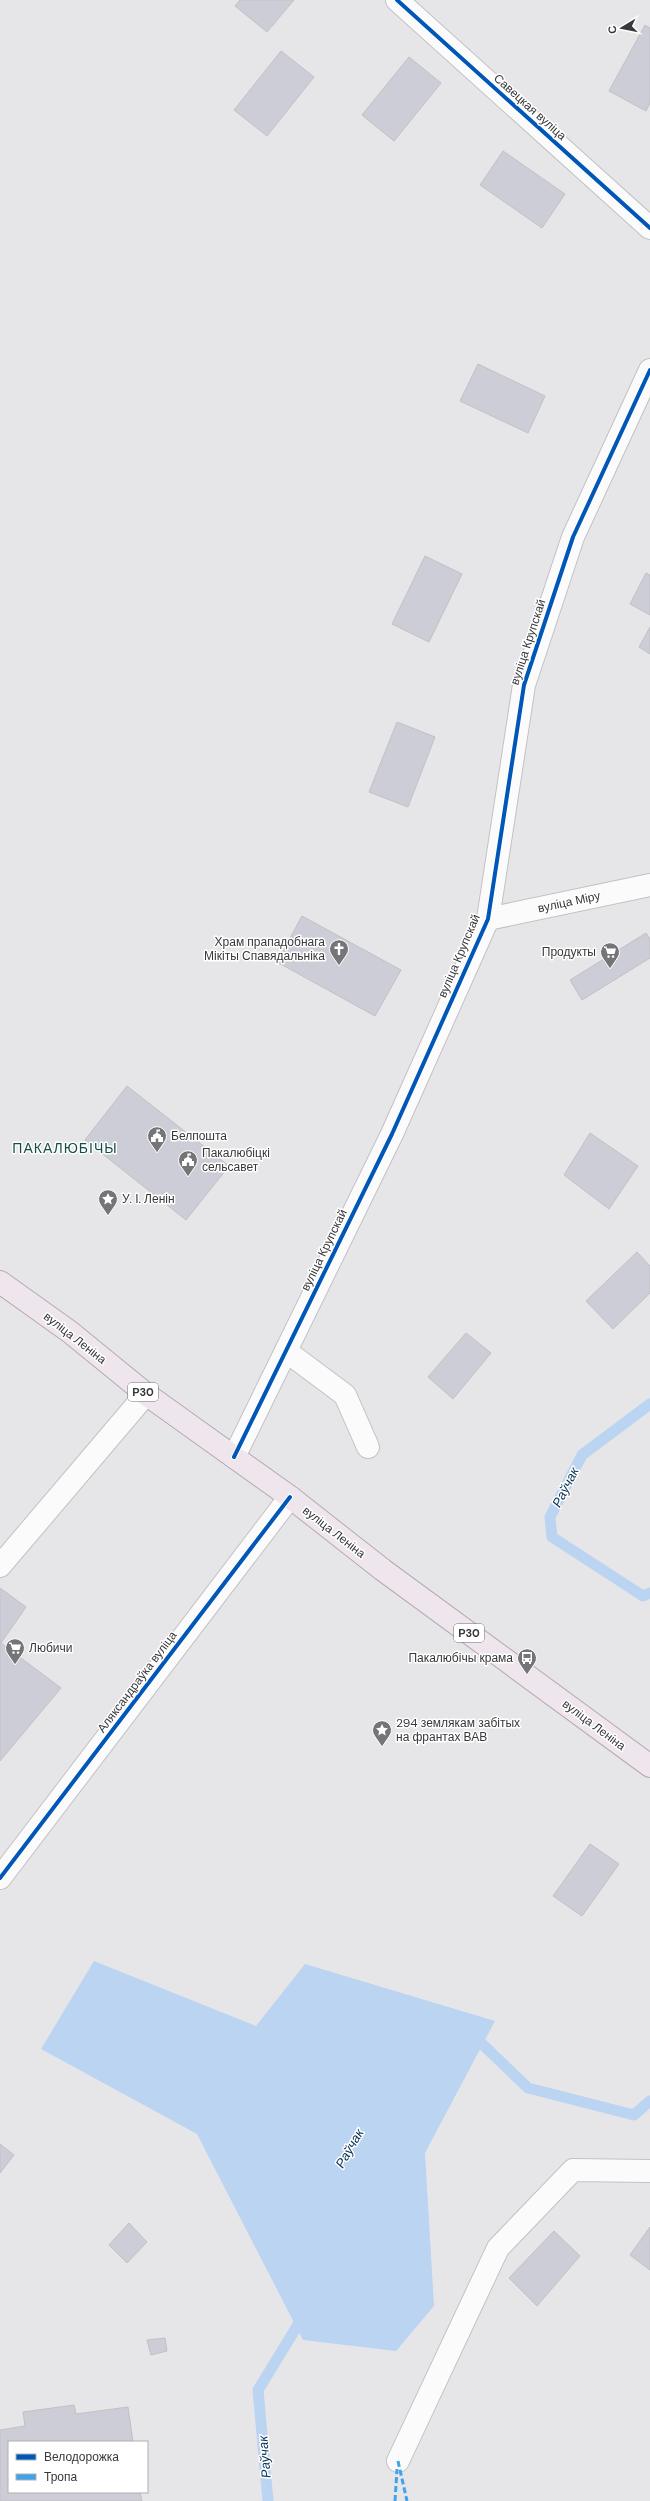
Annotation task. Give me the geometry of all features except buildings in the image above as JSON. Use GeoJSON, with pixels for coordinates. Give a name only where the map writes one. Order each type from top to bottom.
{"type":"FeatureCollection","features":[{"type":"Feature","properties":{"kind":"main road","name":"вуліца Леніна"},"geometry":{"type":"LineString","coordinates":[[0,1282],[70,1332],[146,1394],[290,1497],[383,1570],[650,1766]]}},
{"type":"Feature","properties":{"kind":"street","name":"Савецкая вуліца"},"geometry":{"type":"LineString","coordinates":[[397,0],[650,228]]}},
{"type":"Feature","properties":{"kind":"street","name":"вуліца Крупскай"},"geometry":{"type":"LineString","coordinates":[[234,1456],[392,1134],[488,919],[524,685],[573,537],[650,370]]}},
{"type":"Feature","properties":{"kind":"street","name":"вуліца Міру"},"geometry":{"type":"LineString","coordinates":[[488,919],[650,885]]}},
{"type":"Feature","properties":{"kind":"street"},"geometry":{"type":"LineString","coordinates":[[286,1351],[345,1395],[368,1447]]}},
{"type":"Feature","properties":{"kind":"street"},"geometry":{"type":"LineString","coordinates":[[0,1566],[146,1394]]}},
{"type":"Feature","properties":{"kind":"street","name":"Аляксандраўка вуліца"},"geometry":{"type":"LineString","coordinates":[[0,1878],[290,1497]]}},
{"type":"Feature","properties":{"kind":"street"},"geometry":{"type":"LineString","coordinates":[[398,2461],[498,2248],[573,2170],[650,2171]]}},
{"type":"Feature","properties":{"kind":"water"},"geometry":{"type":"Polygon","coordinates":[[[94,1961],[256,2026],[305,1964],[495,2021],[425,2153],[434,2306],[396,2351],[303,2340],[197,2134],[41,2049],[94,1961]]]}},
{"type":"Feature","properties":{"kind":"waterway","name":"Раўчак"},"geometry":{"type":"LineString","coordinates":[[650,1404],[582,1455],[550,1517],[552,1537],[643,1596],[650,1593]]}},
{"type":"Feature","properties":{"kind":"waterway","name":"Раўчак"},"geometry":{"type":"LineString","coordinates":[[470,2043],[478,2040],[528,2088],[634,2115],[650,2101]]}},
{"type":"Feature","properties":{"kind":"waterway","name":"Раўчак"},"geometry":{"type":"LineString","coordinates":[[268,2501],[258,2390],[304,2315]]}},
{"type":"Feature","properties":{"kind":"marked path"},"geometry":{"type":"LineString","coordinates":[[398,2461],[407,2501]]}},
{"type":"Feature","properties":{"kind":"marked path"},"geometry":{"type":"LineString","coordinates":[[395,2501],[397,2469]]}},
{"type":"Feature","properties":{"kind":"cycle path"},"geometry":{"type":"LineString","coordinates":[[397,0],[650,228]]}},
{"type":"Feature","properties":{"kind":"cycle path"},"geometry":{"type":"LineString","coordinates":[[234,1457],[392,1134],[488,919],[524,685],[573,537],[650,370]]}},
{"type":"Feature","properties":{"kind":"cycle path"},"geometry":{"type":"LineString","coordinates":[[0,1878],[290,1497]]}},
{"type":"Feature","properties":{"kind":"place","name":"Храм прападобнага Мікіты Спавядальніка"},"geometry":{"type":"Point","coordinates":[339,966]}},
{"type":"Feature","properties":{"kind":"place","name":"Продукты"},"geometry":{"type":"Point","coordinates":[610,969]}},
{"type":"Feature","properties":{"kind":"place","name":"Белпошта"},"geometry":{"type":"Point","coordinates":[157,1153]}},
{"type":"Feature","properties":{"kind":"place","name":"Пакалюбіцкі сельсавет"},"geometry":{"type":"Point","coordinates":[188,1177]}},
{"type":"Feature","properties":{"kind":"place","name":"У. І. Ленін"},"geometry":{"type":"Point","coordinates":[108,1216]}},
{"type":"Feature","properties":{"kind":"place","name":"Любичи"},"geometry":{"type":"Point","coordinates":[15,1665]}},
{"type":"Feature","properties":{"kind":"place","name":"Пакалюбічы крама"},"geometry":{"type":"Point","coordinates":[527,1675]}},
{"type":"Feature","properties":{"kind":"place","name":"294 землякам забітых на франтах ВАВ"},"geometry":{"type":"Point","coordinates":[382,1747]}},
{"type":"Feature","properties":{"kind":"district","name":"ПАКАЛЮБІЧЫ"},"geometry":{"type":"Point","coordinates":[65,1148]}}]}
